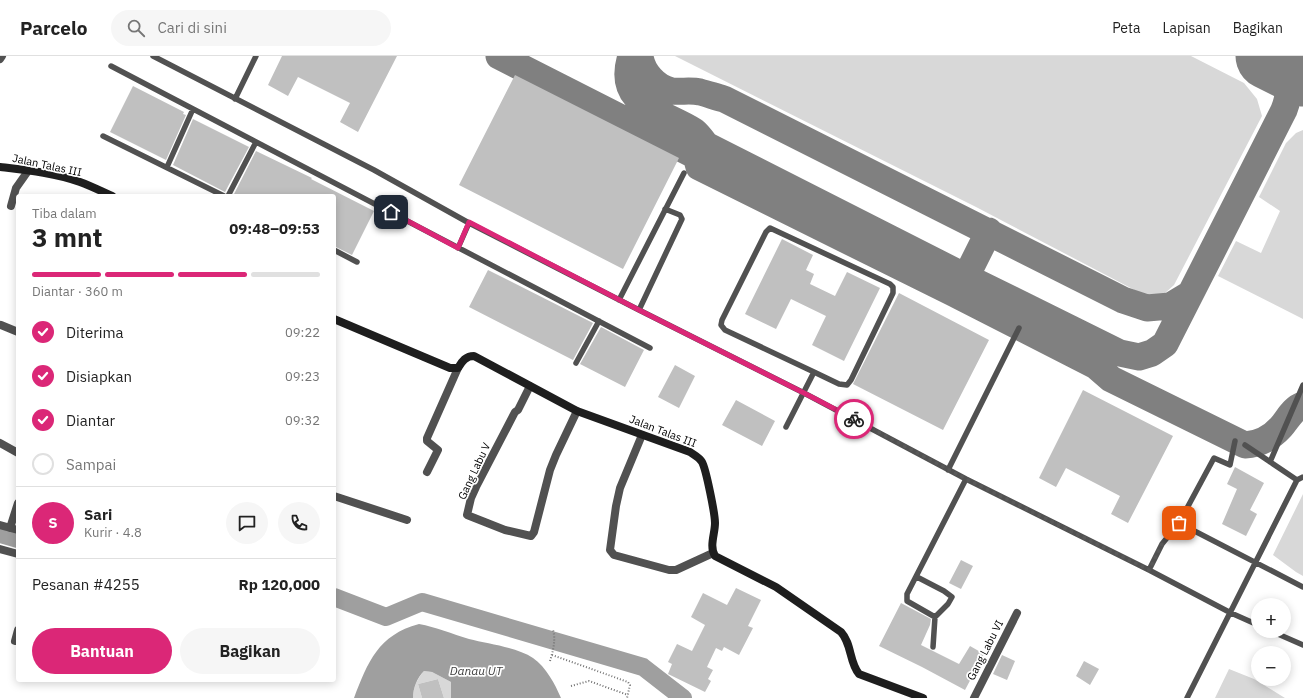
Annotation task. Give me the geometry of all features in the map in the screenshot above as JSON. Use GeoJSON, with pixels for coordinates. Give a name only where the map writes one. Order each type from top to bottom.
{"type":"FeatureCollection","features":[{"type":"Feature","properties":{"kind":"street","name":"Jalan Talas III"},"geometry":{"type":"LineString","coordinates":[[0,167],[28,171],[79,182],[107,194]]}},
{"type":"Feature","properties":{"kind":"street"},"geometry":{"type":"LineString","coordinates":[[11,206],[16,188],[28,171]]}},
{"type":"Feature","properties":{"kind":"street"},"geometry":{"type":"LineString","coordinates":[[336,321],[448,368],[458,368],[426,439],[438,450],[427,472]]}},
{"type":"Feature","properties":{"kind":"street"},"geometry":{"type":"LineString","coordinates":[[1,325],[16,331]]}},
{"type":"Feature","properties":{"kind":"street","name":"Jalan Talas III"},"geometry":{"type":"LineString","coordinates":[[458,368],[464,359],[474,356],[577,411],[690,452],[702,461],[715,518],[712,549],[713,553]]}},
{"type":"Feature","properties":{"kind":"street","name":"Gang Labu V"},"geometry":{"type":"LineString","coordinates":[[530,386],[476,487],[471,498],[467,515],[505,530],[531,536],[534,532],[552,465],[577,411]]}},
{"type":"Feature","properties":{"kind":"street"},"geometry":{"type":"LineString","coordinates":[[642,435],[623,480],[618,497],[611,552],[669,570],[676,570],[713,553],[715,556],[776,587],[842,632],[846,639],[854,665],[859,674],[923,698]]}},
{"type":"Feature","properties":{"kind":"street"},"geometry":{"type":"LineString","coordinates":[[0,443],[16,452]]}},
{"type":"Feature","properties":{"kind":"street"},"geometry":{"type":"LineString","coordinates":[[336,497],[407,520]]}},
{"type":"Feature","properties":{"kind":"street"},"geometry":{"type":"LineString","coordinates":[[10,528],[16,510]]}},
{"type":"Feature","properties":{"kind":"street"},"geometry":{"type":"LineString","coordinates":[[0,525],[16,530]]}},
{"type":"Feature","properties":{"kind":"street"},"geometry":{"type":"LineString","coordinates":[[0,549],[16,553]]}},
{"type":"Feature","properties":{"kind":"street","name":"Gang Labu VI"},"geometry":{"type":"LineString","coordinates":[[974,698],[1017,613]]}},
{"type":"Feature","properties":{"kind":"lane"},"geometry":{"type":"LineString","coordinates":[[153,56],[374,170],[469,222],[619,300],[804,393],[948,470],[1251,622]]}},
{"type":"Feature","properties":{"kind":"lane"},"geometry":{"type":"LineString","coordinates":[[234,99],[256,56]]}},
{"type":"Feature","properties":{"kind":"lane"},"geometry":{"type":"LineString","coordinates":[[111,66],[650,348]]}},
{"type":"Feature","properties":{"kind":"lane"},"geometry":{"type":"LineString","coordinates":[[167,167],[193,109]]}},
{"type":"Feature","properties":{"kind":"lane"},"geometry":{"type":"LineString","coordinates":[[103,136],[220,194]]}},
{"type":"Feature","properties":{"kind":"lane"},"geometry":{"type":"LineString","coordinates":[[229,194],[256,142]]}},
{"type":"Feature","properties":{"kind":"lane"},"geometry":{"type":"LineString","coordinates":[[619,300],[684,173]]}},
{"type":"Feature","properties":{"kind":"lane"},"geometry":{"type":"LineString","coordinates":[[639,310],[682,219],[680,215],[665,209]]}},
{"type":"Feature","properties":{"kind":"lane"},"geometry":{"type":"LineString","coordinates":[[458,248],[469,222]]}},
{"type":"Feature","properties":{"kind":"lane"},"geometry":{"type":"LineString","coordinates":[[770,228],[890,284],[893,288],[893,293],[851,380],[847,385],[839,384],[814,372],[725,330],[721,325],[722,320],[766,232],[770,228]]}},
{"type":"Feature","properties":{"kind":"lane"},"geometry":{"type":"LineString","coordinates":[[336,251],[357,262]]}},
{"type":"Feature","properties":{"kind":"lane"},"geometry":{"type":"LineString","coordinates":[[576,364],[599,321]]}},
{"type":"Feature","properties":{"kind":"lane"},"geometry":{"type":"LineString","coordinates":[[948,470],[1019,328]]}},
{"type":"Feature","properties":{"kind":"lane"},"geometry":{"type":"LineString","coordinates":[[786,427],[814,372]]}},
{"type":"Feature","properties":{"kind":"lane"},"geometry":{"type":"LineString","coordinates":[[1270,462],[1303,385]]}},
{"type":"Feature","properties":{"kind":"lane"},"geometry":{"type":"LineString","coordinates":[[1149,570],[1162,544],[1179,523],[1214,458],[1230,465],[1235,441]]}},
{"type":"Feature","properties":{"kind":"lane"},"geometry":{"type":"LineString","coordinates":[[1245,445],[1297,480]]}},
{"type":"Feature","properties":{"kind":"lane"},"geometry":{"type":"LineString","coordinates":[[1187,698],[1297,480],[1303,477]]}},
{"type":"Feature","properties":{"kind":"lane"},"geometry":{"type":"LineString","coordinates":[[935,617],[907,601],[907,594],[966,479]]}},
{"type":"Feature","properties":{"kind":"lane"},"geometry":{"type":"LineString","coordinates":[[1179,523],[1303,587]]}},
{"type":"Feature","properties":{"kind":"lane"},"geometry":{"type":"LineString","coordinates":[[917,577],[944,591],[952,597],[948,604],[935,617],[932,647]]}},
{"type":"Feature","properties":{"kind":"lane"},"geometry":{"type":"LineString","coordinates":[[1287,638],[1303,645]]}},
{"type":"Feature","properties":{"kind":"path"},"geometry":{"type":"LineString","coordinates":[[550,661],[554,634],[553,630]]}},
{"type":"Feature","properties":{"kind":"path"},"geometry":{"type":"LineString","coordinates":[[552,653],[628,682],[630,685],[628,696],[589,681],[571,686]]}},
{"type":"Feature","properties":{"kind":"shaded area"},"geometry":{"type":"Polygon","coordinates":[[[675,56],[1191,56],[1244,83],[1257,99],[1262,116],[1174,285],[1164,294],[1146,296],[978,208],[675,56]]]}},
{"type":"Feature","properties":{"kind":"shaded area"},"geometry":{"type":"Polygon","coordinates":[[[1303,130],[1303,319],[1218,276],[1236,241],[1261,253],[1280,211],[1259,197],[1286,143],[1296,133],[1303,130]]]}},
{"type":"Feature","properties":{"kind":"shaded area"},"geometry":{"type":"Polygon","coordinates":[[[1303,494],[1303,576],[1273,555],[1303,494]]]}},
{"type":"Feature","properties":{"kind":"shaded area"},"geometry":{"type":"Polygon","coordinates":[[[1229,669],[1251,678],[1251,686],[1265,686],[1285,698],[1215,698],[1229,669]]]}},
{"type":"Feature","properties":{"kind":"shaded area"},"geometry":{"type":"Polygon","coordinates":[[[424,671],[432,672],[451,682],[451,698],[444,698],[438,679],[418,684],[422,698],[413,698],[416,684],[424,671]]]}},
{"type":"Feature","properties":{"kind":"water","name":"Danau UT"},"geometry":{"type":"Polygon","coordinates":[[[419,624],[469,639],[511,648],[526,654],[538,662],[546,671],[561,698],[451,698],[451,682],[432,672],[424,671],[416,683],[413,698],[354,698],[364,673],[376,652],[394,635],[419,624]]]}},
{"type":"Feature","properties":{"kind":"building"},"geometry":{"type":"Polygon","coordinates":[[[282,56],[397,56],[358,132],[340,122],[350,103],[298,77],[288,96],[268,85],[282,56]]]}},
{"type":"Feature","properties":{"kind":"building"},"geometry":{"type":"Polygon","coordinates":[[[515,75],[679,158],[623,269],[459,185],[515,75]]]}},
{"type":"Feature","properties":{"kind":"building"},"geometry":{"type":"Polygon","coordinates":[[[133,86],[184,112],[183,114],[186,115],[166,160],[110,132],[133,86]]]}},
{"type":"Feature","properties":{"kind":"building"},"geometry":{"type":"Polygon","coordinates":[[[193,119],[249,147],[225,192],[173,165],[193,119]]]}},
{"type":"Feature","properties":{"kind":"building"},"geometry":{"type":"Polygon","coordinates":[[[256,151],[312,178],[311,179],[374,211],[352,255],[336,247],[336,194],[234,194],[256,151]]]}},
{"type":"Feature","properties":{"kind":"building"},"geometry":{"type":"Polygon","coordinates":[[[782,239],[813,255],[806,270],[814,274],[810,284],[835,296],[847,272],[880,288],[844,361],[812,345],[826,316],[791,299],[776,329],[745,314],[782,239]]]}},
{"type":"Feature","properties":{"kind":"building"},"geometry":{"type":"Polygon","coordinates":[[[488,270],[593,323],[573,360],[469,307],[488,270]]]}},
{"type":"Feature","properties":{"kind":"building"},"geometry":{"type":"Polygon","coordinates":[[[899,293],[989,340],[943,430],[853,384],[899,293]]]}},
{"type":"Feature","properties":{"kind":"building"},"geometry":{"type":"Polygon","coordinates":[[[601,327],[644,350],[625,387],[580,364],[601,327]]]}},
{"type":"Feature","properties":{"kind":"building"},"geometry":{"type":"Polygon","coordinates":[[[675,365],[695,376],[679,408],[658,397],[675,365]]]}},
{"type":"Feature","properties":{"kind":"building"},"geometry":{"type":"Polygon","coordinates":[[[1083,390],[1173,436],[1128,523],[1111,514],[1120,496],[1066,468],[1056,487],[1039,478],[1083,390]]]}},
{"type":"Feature","properties":{"kind":"building"},"geometry":{"type":"Polygon","coordinates":[[[736,400],[775,421],[762,446],[722,425],[736,400]]]}},
{"type":"Feature","properties":{"kind":"building"},"geometry":{"type":"Polygon","coordinates":[[[1235,467],[1264,483],[1250,510],[1257,514],[1246,536],[1222,524],[1237,489],[1227,484],[1235,467]]]}},
{"type":"Feature","properties":{"kind":"building"},"geometry":{"type":"Polygon","coordinates":[[[961,560],[973,566],[961,589],[949,583],[961,560]]]}},
{"type":"Feature","properties":{"kind":"building"},"geometry":{"type":"Polygon","coordinates":[[[736,588],[761,600],[748,626],[753,628],[739,655],[724,647],[722,651],[716,648],[707,667],[713,670],[708,679],[711,681],[705,692],[668,674],[672,664],[668,662],[677,644],[692,651],[705,625],[691,617],[703,593],[727,605],[736,588]]]}},
{"type":"Feature","properties":{"kind":"building"},"geometry":{"type":"Polygon","coordinates":[[[901,603],[931,619],[930,625],[921,645],[959,664],[970,646],[984,654],[965,690],[879,646],[901,603]]]}},
{"type":"Feature","properties":{"kind":"building"},"geometry":{"type":"Polygon","coordinates":[[[1002,655],[1015,661],[1007,680],[993,674],[1002,655]]]}},
{"type":"Feature","properties":{"kind":"building"},"geometry":{"type":"Polygon","coordinates":[[[1084,661],[1099,669],[1090,685],[1076,676],[1084,661]]]}},
{"type":"Feature","properties":{"kind":"building"},"geometry":{"type":"Polygon","coordinates":[[[438,679],[444,698],[422,698],[418,684],[438,679]]]}},
{"type":"Feature","properties":{"kind":"waterway"},"geometry":{"type":"LineString","coordinates":[[0,534],[16,538]]}},
{"type":"Feature","properties":{"kind":"waterway"},"geometry":{"type":"LineString","coordinates":[[336,598],[386,617],[422,602],[643,667],[683,698]]}},
{"type":"Feature","properties":{"kind":"taxiway"},"geometry":{"type":"LineString","coordinates":[[499,56],[696,156],[699,167],[957,295],[989,231]]}},
{"type":"Feature","properties":{"kind":"taxiway"},"geometry":{"type":"LineString","coordinates":[[631,56],[628,73],[630,86],[636,96],[645,105],[656,112],[694,131],[706,145],[966,277],[1120,353],[1139,357],[1152,353],[1165,344],[1284,110],[1288,93],[1287,80],[1280,69],[1267,56]]}},
{"type":"Feature","properties":{"kind":"taxiway"},"geometry":{"type":"LineString","coordinates":[[640,56],[641,62],[647,73],[655,83],[661,87],[672,91],[700,92],[724,99],[1123,300],[1147,308],[1170,306],[1190,294]]}},
{"type":"Feature","properties":{"kind":"taxiway"},"geometry":{"type":"LineString","coordinates":[[957,295],[1096,366],[1111,379],[1245,445],[1260,442],[1269,437],[1281,427],[1293,411],[1299,406],[1303,405]]}},
{"type":"Feature","properties":{"kind":"runway"},"geometry":{"type":"LineString","coordinates":[[1269,56],[1303,73]]}},
{"type":"Feature","properties":{"kind":"way so far"},"geometry":{"type":"LineString","coordinates":[[854,419],[948,470],[1149,570],[1162,544],[1179,523]]}},
{"type":"Feature","properties":{"kind":"route"},"geometry":{"type":"LineString","coordinates":[[391,212],[458,248],[469,222],[854,419]]}}]}
